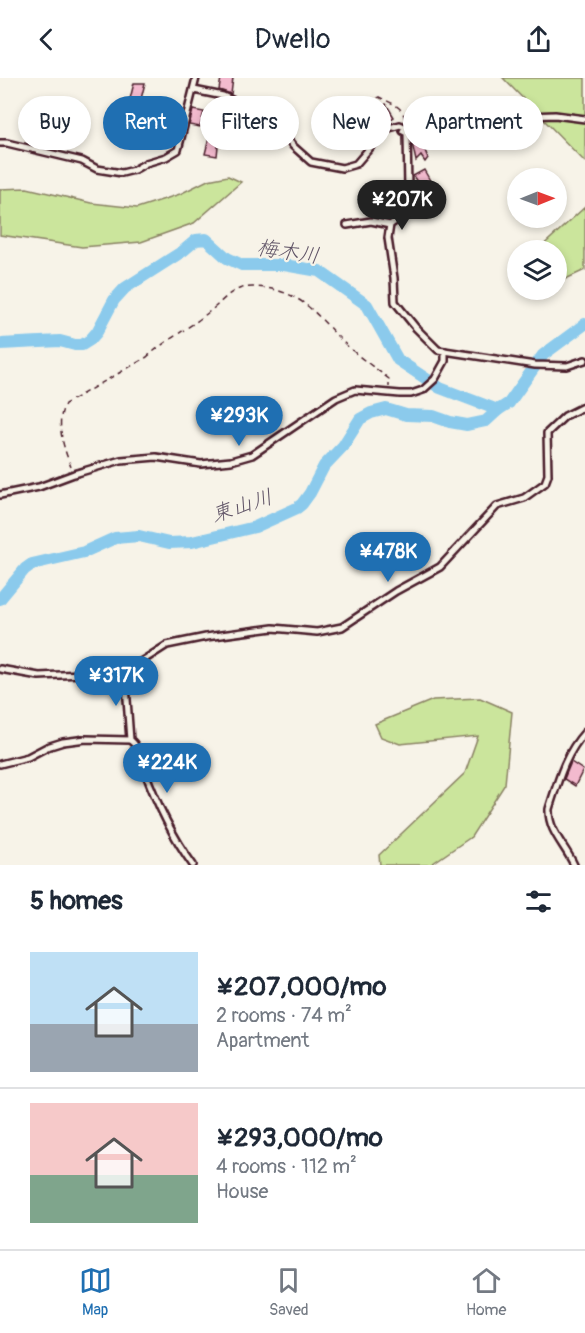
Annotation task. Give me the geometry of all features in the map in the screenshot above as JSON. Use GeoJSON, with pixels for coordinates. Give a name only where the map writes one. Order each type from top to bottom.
{"type":"FeatureCollection","features":[{"type":"Feature","properties":{"kind":"street"},"geometry":{"type":"LineString","coordinates":[[0,143],[82,161],[97,170],[122,172],[134,170],[146,163],[166,158],[178,150],[196,78]]}},
{"type":"Feature","properties":{"kind":"street"},"geometry":{"type":"LineString","coordinates":[[194,90],[223,96],[262,114],[279,128],[292,146],[311,162],[330,167],[342,168],[356,164],[386,129],[400,125],[403,127]]}},
{"type":"Feature","properties":{"kind":"street"},"geometry":{"type":"LineString","coordinates":[[543,115],[585,119]]}},
{"type":"Feature","properties":{"kind":"street"},"geometry":{"type":"LineString","coordinates":[[396,127],[407,134],[408,189],[401,217],[390,225],[388,238],[395,302],[438,350],[535,365],[567,366],[585,360]]}},
{"type":"Feature","properties":{"kind":"street"},"geometry":{"type":"LineString","coordinates":[[347,225],[371,221],[390,225]]}},
{"type":"Feature","properties":{"kind":"street"},"geometry":{"type":"LineString","coordinates":[[0,495],[39,487],[121,460],[156,457],[201,464],[231,461],[252,455],[336,398],[355,390],[411,394],[423,390],[435,379],[445,361],[445,351]]}},
{"type":"Feature","properties":{"kind":"street"},"geometry":{"type":"LineString","coordinates":[[0,669],[39,675],[125,672],[167,645],[273,628],[317,632],[342,627],[396,591],[440,567],[497,506],[524,498],[537,490],[548,475],[547,433],[565,416],[585,406]]}},
{"type":"Feature","properties":{"kind":"street"},"geometry":{"type":"LineString","coordinates":[[125,672],[130,740],[135,745],[163,812],[193,865]]}},
{"type":"Feature","properties":{"kind":"street"},"geometry":{"type":"LineString","coordinates":[[574,865],[548,818],[567,756],[585,732]]}},
{"type":"Feature","properties":{"kind":"street"},"geometry":{"type":"LineString","coordinates":[[0,764],[28,757],[63,742],[86,739],[130,740]]}},
{"type":"Feature","properties":{"kind":"path"},"geometry":{"type":"LineString","coordinates":[[391,102],[399,106],[403,112]]}},
{"type":"Feature","properties":{"kind":"path"},"geometry":{"type":"LineString","coordinates":[[74,474],[62,440],[62,414],[65,404],[147,357],[241,288],[275,289],[289,293],[300,300],[354,352],[389,379],[390,394]]}},
{"type":"Feature","properties":{"kind":"green space"},"geometry":{"type":"Polygon","coordinates":[[[503,78],[585,78],[585,162],[543,119],[543,96],[521,96],[503,78]]]}},
{"type":"Feature","properties":{"kind":"green space"},"geometry":{"type":"Polygon","coordinates":[[[228,176],[241,182],[194,223],[141,242],[82,247],[0,235],[0,189],[27,188],[91,203],[137,208],[180,194],[208,180],[228,176]]]}},
{"type":"Feature","properties":{"kind":"green space"},"geometry":{"type":"Polygon","coordinates":[[[585,207],[585,270],[567,278],[567,240],[549,240],[562,228],[567,228],[567,223],[585,207]]]}},
{"type":"Feature","properties":{"kind":"green space"},"geometry":{"type":"Polygon","coordinates":[[[480,698],[512,712],[505,784],[471,837],[430,865],[380,865],[379,855],[465,773],[478,736],[400,744],[381,737],[375,724],[433,700],[480,698]]]}},
{"type":"Feature","properties":{"kind":"building"},"geometry":{"type":"Polygon","coordinates":[[[221,78],[233,78],[231,94],[219,90],[221,78]]]}},
{"type":"Feature","properties":{"kind":"building"},"geometry":{"type":"Polygon","coordinates":[[[134,83],[145,83],[142,96],[131,96],[134,83]]]}},
{"type":"Feature","properties":{"kind":"building"},"geometry":{"type":"Polygon","coordinates":[[[193,110],[200,111],[200,127],[189,125],[193,110]]]}},
{"type":"Feature","properties":{"kind":"building"},"geometry":{"type":"Polygon","coordinates":[[[206,150],[218,150],[217,156],[205,154],[206,150]]]}},
{"type":"Feature","properties":{"kind":"building"},"geometry":{"type":"Polygon","coordinates":[[[414,150],[425,150],[428,158],[425,162],[421,156],[416,161],[414,150]]]}},
{"type":"Feature","properties":{"kind":"building"},"geometry":{"type":"Polygon","coordinates":[[[424,170],[439,196],[431,202],[413,176],[424,170]]]}},
{"type":"Feature","properties":{"kind":"building"},"geometry":{"type":"Polygon","coordinates":[[[571,762],[583,770],[575,786],[564,779],[571,762]]]}},
{"type":"Feature","properties":{"kind":"waterway","name":"梅木川"},"geometry":{"type":"LineString","coordinates":[[0,344],[60,341],[82,345],[97,332],[114,300],[125,288],[183,251],[196,240],[206,239],[227,258],[242,265],[284,265],[319,271],[367,305],[398,360],[440,388],[498,410]]}},
{"type":"Feature","properties":{"kind":"waterway","name":"東山川"},"geometry":{"type":"LineString","coordinates":[[0,599],[32,564],[84,552],[115,538],[139,536],[169,543],[192,542],[255,527],[297,508],[310,493],[324,466],[343,446],[360,419],[371,413],[386,409],[406,415],[433,416],[467,425],[486,421],[509,403],[543,355],[585,324]]}}]}
